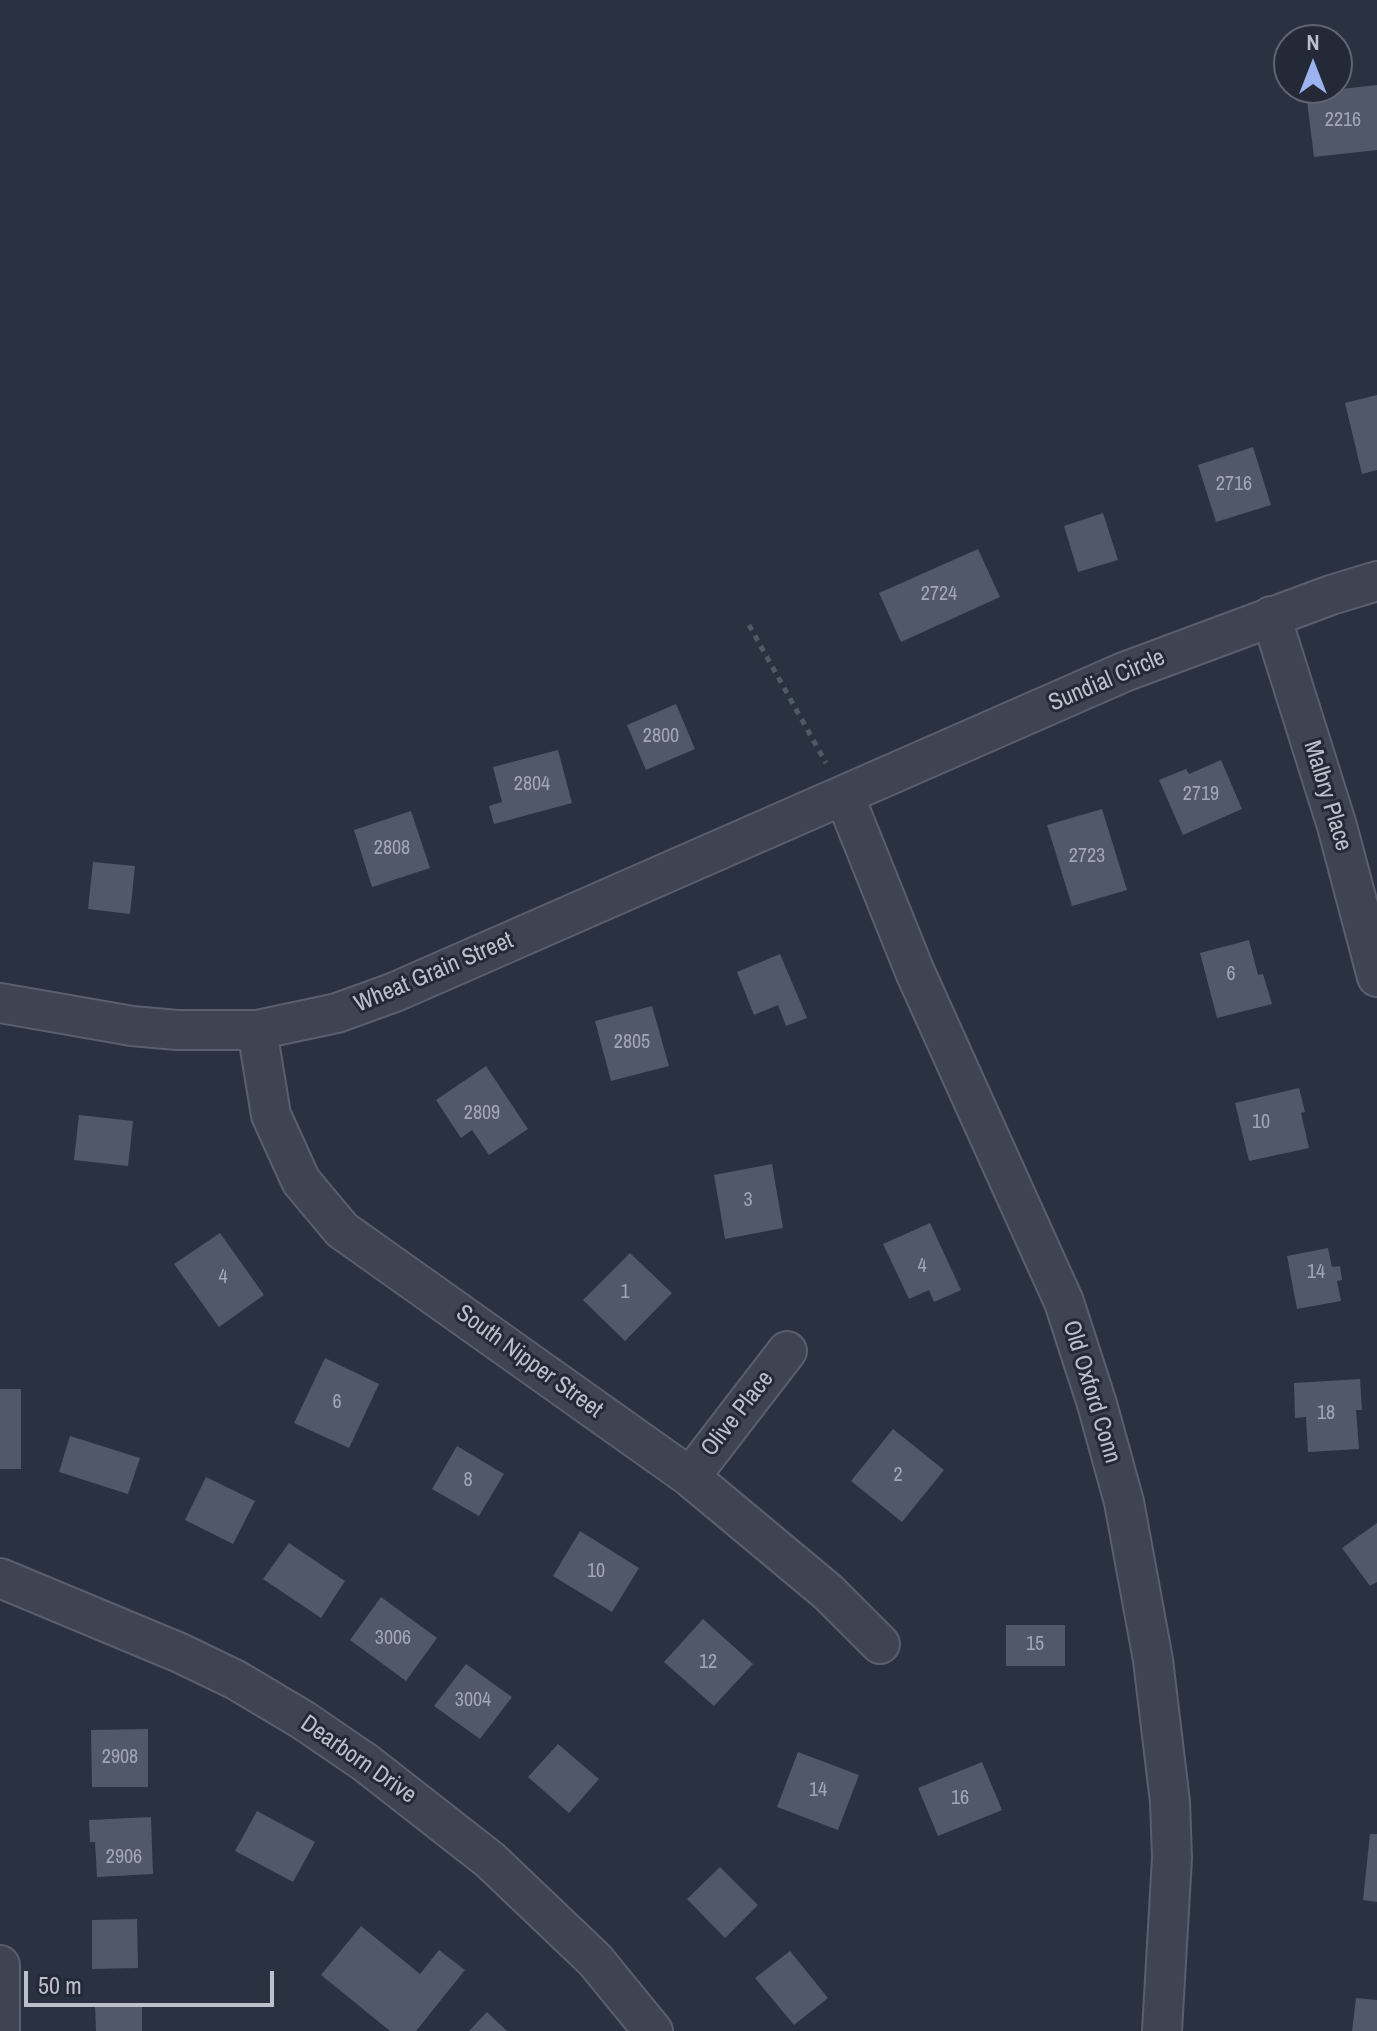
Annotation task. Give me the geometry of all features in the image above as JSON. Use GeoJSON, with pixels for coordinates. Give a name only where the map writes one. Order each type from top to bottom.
{"type":"FeatureCollection","features":[{"type":"Feature","properties":{"kind":"street","name":"Sundial Circle"},"geometry":{"type":"LineString","coordinates":[[844,795],[1124,672],[1271,616],[1377,581]]}},
{"type":"Feature","properties":{"kind":"street","name":"Malbry Place"},"geometry":{"type":"LineString","coordinates":[[1271,616],[1337,826],[1377,977]]}},
{"type":"Feature","properties":{"kind":"street","name":"Wheat Grain Street"},"geometry":{"type":"LineString","coordinates":[[0,1003],[132,1026],[177,1030],[257,1030],[337,1013],[395,992],[844,795]]}},
{"type":"Feature","properties":{"kind":"street","name":"Old Oxford Conn"},"geometry":{"type":"LineString","coordinates":[[844,795],[915,972],[1064,1302],[1124,1502],[1153,1660],[1170,1802],[1172,1858],[1162,2031]]}},
{"type":"Feature","properties":{"kind":"street","name":"South Nipper Street"},"geometry":{"type":"LineString","coordinates":[[257,1030],[271,1115],[301,1181],[342,1230],[690,1477],[828,1592],[880,1644]]}},
{"type":"Feature","properties":{"kind":"street","name":"Olive Place"},"geometry":{"type":"LineString","coordinates":[[690,1477],[787,1351]]}},
{"type":"Feature","properties":{"kind":"street","name":"Dearborn Drive"},"geometry":{"type":"LineString","coordinates":[[0,1582],[180,1653],[236,1680],[366,1763],[490,1860],[595,1960],[653,2031]]}},
{"type":"Feature","properties":{"kind":"street"},"geometry":{"type":"LineString","coordinates":[[0,1965],[0,2031]]}},
{"type":"Feature","properties":{"kind":"path"},"geometry":{"type":"LineString","coordinates":[[749,625],[844,795]]}},
{"type":"Feature","properties":{"kind":"building"},"geometry":{"type":"Polygon","coordinates":[[[1377,85],[1377,150],[1314,157],[1307,104],[1353,104],[1353,88],[1377,85]]]}},
{"type":"Feature","properties":{"kind":"building"},"geometry":{"type":"Polygon","coordinates":[[[1377,395],[1377,470],[1362,474],[1345,403],[1377,395]]]}},
{"type":"Feature","properties":{"kind":"building"},"geometry":{"type":"Polygon","coordinates":[[[1253,447],[1271,505],[1216,522],[1198,465],[1253,447]]]}},
{"type":"Feature","properties":{"kind":"building"},"geometry":{"type":"Polygon","coordinates":[[[1103,513],[1118,560],[1078,572],[1064,526],[1103,513]]]}},
{"type":"Feature","properties":{"kind":"building"},"geometry":{"type":"Polygon","coordinates":[[[978,549],[1000,597],[901,642],[879,593],[978,549]]]}},
{"type":"Feature","properties":{"kind":"building"},"geometry":{"type":"Polygon","coordinates":[[[676,704],[695,749],[646,770],[627,725],[676,704]]]}},
{"type":"Feature","properties":{"kind":"building"},"geometry":{"type":"Polygon","coordinates":[[[558,750],[572,803],[494,824],[489,806],[502,802],[493,767],[558,750]]]}},
{"type":"Feature","properties":{"kind":"building"},"geometry":{"type":"Polygon","coordinates":[[[1221,760],[1242,809],[1183,835],[1159,780],[1186,769],[1189,774],[1221,760]]]}},
{"type":"Feature","properties":{"kind":"building"},"geometry":{"type":"Polygon","coordinates":[[[1102,809],[1127,890],[1072,906],[1047,825],[1102,809]]]}},
{"type":"Feature","properties":{"kind":"building"},"geometry":{"type":"Polygon","coordinates":[[[411,811],[430,868],[372,887],[354,830],[411,811]]]}},
{"type":"Feature","properties":{"kind":"building"},"geometry":{"type":"Polygon","coordinates":[[[93,862],[135,866],[130,914],[88,909],[93,862]]]}},
{"type":"Feature","properties":{"kind":"building"},"geometry":{"type":"Polygon","coordinates":[[[1249,940],[1258,975],[1263,974],[1272,1004],[1217,1018],[1200,953],[1249,940]]]}},
{"type":"Feature","properties":{"kind":"building"},"geometry":{"type":"Polygon","coordinates":[[[780,954],[807,1018],[786,1026],[778,1005],[754,1015],[737,972],[780,954]]]}},
{"type":"Feature","properties":{"kind":"building"},"geometry":{"type":"Polygon","coordinates":[[[652,1006],[669,1066],[611,1081],[595,1021],[652,1006]]]}},
{"type":"Feature","properties":{"kind":"building"},"geometry":{"type":"Polygon","coordinates":[[[486,1066],[528,1129],[489,1155],[472,1130],[461,1138],[436,1100],[486,1066]]]}},
{"type":"Feature","properties":{"kind":"building"},"geometry":{"type":"Polygon","coordinates":[[[1299,1088],[1309,1148],[1249,1161],[1235,1103],[1299,1088]]]}},
{"type":"Feature","properties":{"kind":"building"},"geometry":{"type":"Polygon","coordinates":[[[79,1115],[133,1121],[128,1166],[74,1160],[79,1115]]]}},
{"type":"Feature","properties":{"kind":"building"},"geometry":{"type":"Polygon","coordinates":[[[772,1164],[783,1228],[725,1239],[714,1175],[772,1164]]]}},
{"type":"Feature","properties":{"kind":"building"},"geometry":{"type":"Polygon","coordinates":[[[930,1223],[961,1290],[934,1302],[929,1290],[909,1299],[883,1244],[930,1223]]]}},
{"type":"Feature","properties":{"kind":"building"},"geometry":{"type":"Polygon","coordinates":[[[220,1233],[264,1295],[219,1327],[174,1264],[220,1233]]]}},
{"type":"Feature","properties":{"kind":"building"},"geometry":{"type":"Polygon","coordinates":[[[1328,1248],[1332,1267],[1340,1266],[1342,1280],[1337,1281],[1341,1301],[1297,1309],[1287,1256],[1328,1248]]]}},
{"type":"Feature","properties":{"kind":"building"},"geometry":{"type":"Polygon","coordinates":[[[630,1253],[672,1293],[625,1341],[583,1300],[630,1253]]]}},
{"type":"Feature","properties":{"kind":"building"},"geometry":{"type":"Polygon","coordinates":[[[325,1358],[379,1384],[349,1448],[294,1423],[325,1358]]]}},
{"type":"Feature","properties":{"kind":"building"},"geometry":{"type":"Polygon","coordinates":[[[1360,1379],[1362,1410],[1356,1410],[1359,1449],[1308,1452],[1306,1417],[1295,1418],[1294,1383],[1360,1379]]]}},
{"type":"Feature","properties":{"kind":"building"},"geometry":{"type":"Polygon","coordinates":[[[0,1389],[21,1389],[21,1469],[0,1469],[0,1389]]]}},
{"type":"Feature","properties":{"kind":"building"},"geometry":{"type":"Polygon","coordinates":[[[893,1429],[944,1470],[902,1522],[851,1481],[893,1429]]]}},
{"type":"Feature","properties":{"kind":"building"},"geometry":{"type":"Polygon","coordinates":[[[70,1436],[140,1458],[128,1494],[59,1472],[70,1436]]]}},
{"type":"Feature","properties":{"kind":"building"},"geometry":{"type":"Polygon","coordinates":[[[457,1446],[504,1474],[479,1516],[432,1489],[457,1446]]]}},
{"type":"Feature","properties":{"kind":"building"},"geometry":{"type":"Polygon","coordinates":[[[206,1477],[255,1501],[233,1544],[185,1520],[206,1477]]]}},
{"type":"Feature","properties":{"kind":"building"},"geometry":{"type":"Polygon","coordinates":[[[1377,1523],[1377,1582],[1370,1586],[1342,1548],[1377,1523]]]}},
{"type":"Feature","properties":{"kind":"building"},"geometry":{"type":"Polygon","coordinates":[[[580,1531],[639,1568],[612,1612],[553,1576],[580,1531]]]}},
{"type":"Feature","properties":{"kind":"building"},"geometry":{"type":"Polygon","coordinates":[[[289,1543],[345,1581],[321,1618],[263,1579],[289,1543]]]}},
{"type":"Feature","properties":{"kind":"building"},"geometry":{"type":"Polygon","coordinates":[[[381,1597],[437,1638],[406,1681],[350,1640],[381,1597]]]}},
{"type":"Feature","properties":{"kind":"building"},"geometry":{"type":"Polygon","coordinates":[[[703,1619],[753,1664],[714,1706],[664,1662],[703,1619]]]}},
{"type":"Feature","properties":{"kind":"building"},"geometry":{"type":"Polygon","coordinates":[[[1006,1625],[1065,1625],[1065,1666],[1006,1666],[1006,1625]]]}},
{"type":"Feature","properties":{"kind":"building"},"geometry":{"type":"Polygon","coordinates":[[[466,1664],[512,1697],[480,1739],[434,1706],[466,1664]]]}},
{"type":"Feature","properties":{"kind":"building"},"geometry":{"type":"Polygon","coordinates":[[[148,1729],[148,1787],[92,1787],[91,1730],[148,1729]]]}},
{"type":"Feature","properties":{"kind":"building"},"geometry":{"type":"Polygon","coordinates":[[[558,1744],[599,1779],[569,1813],[528,1777],[558,1744]]]}},
{"type":"Feature","properties":{"kind":"building"},"geometry":{"type":"Polygon","coordinates":[[[798,1752],[859,1775],[838,1830],[777,1807],[798,1752]]]}},
{"type":"Feature","properties":{"kind":"building"},"geometry":{"type":"Polygon","coordinates":[[[982,1762],[1002,1810],[938,1836],[918,1788],[982,1762]]]}},
{"type":"Feature","properties":{"kind":"building"},"geometry":{"type":"Polygon","coordinates":[[[257,1811],[315,1842],[293,1882],[235,1851],[257,1811]]]}},
{"type":"Feature","properties":{"kind":"building"},"geometry":{"type":"Polygon","coordinates":[[[151,1817],[153,1874],[97,1877],[95,1842],[90,1842],[89,1820],[151,1817]]]}},
{"type":"Feature","properties":{"kind":"building"},"geometry":{"type":"Polygon","coordinates":[[[1370,1834],[1377,1834],[1377,1902],[1363,1900],[1370,1834]]]}},
{"type":"Feature","properties":{"kind":"building"},"geometry":{"type":"Polygon","coordinates":[[[720,1867],[758,1905],[725,1938],[687,1899],[720,1867]]]}},
{"type":"Feature","properties":{"kind":"building"},"geometry":{"type":"Polygon","coordinates":[[[137,1919],[138,1968],[92,1969],[92,1920],[137,1919]]]}},
{"type":"Feature","properties":{"kind":"building"},"geometry":{"type":"Polygon","coordinates":[[[361,1926],[420,1974],[439,1950],[465,1970],[416,2031],[390,2031],[321,1975],[361,1926]]]}},
{"type":"Feature","properties":{"kind":"building"},"geometry":{"type":"Polygon","coordinates":[[[790,1951],[828,1998],[794,2025],[755,1978],[790,1951]]]}},
{"type":"Feature","properties":{"kind":"building"},"geometry":{"type":"Polygon","coordinates":[[[1356,1998],[1377,2000],[1377,2031],[1352,2031],[1356,1998]]]}},
{"type":"Feature","properties":{"kind":"building"},"geometry":{"type":"Polygon","coordinates":[[[95,2004],[142,2004],[142,2031],[96,2031],[95,2004]]]}},
{"type":"Feature","properties":{"kind":"building"},"geometry":{"type":"Polygon","coordinates":[[[487,2012],[507,2031],[469,2031],[487,2012]]]}}]}
